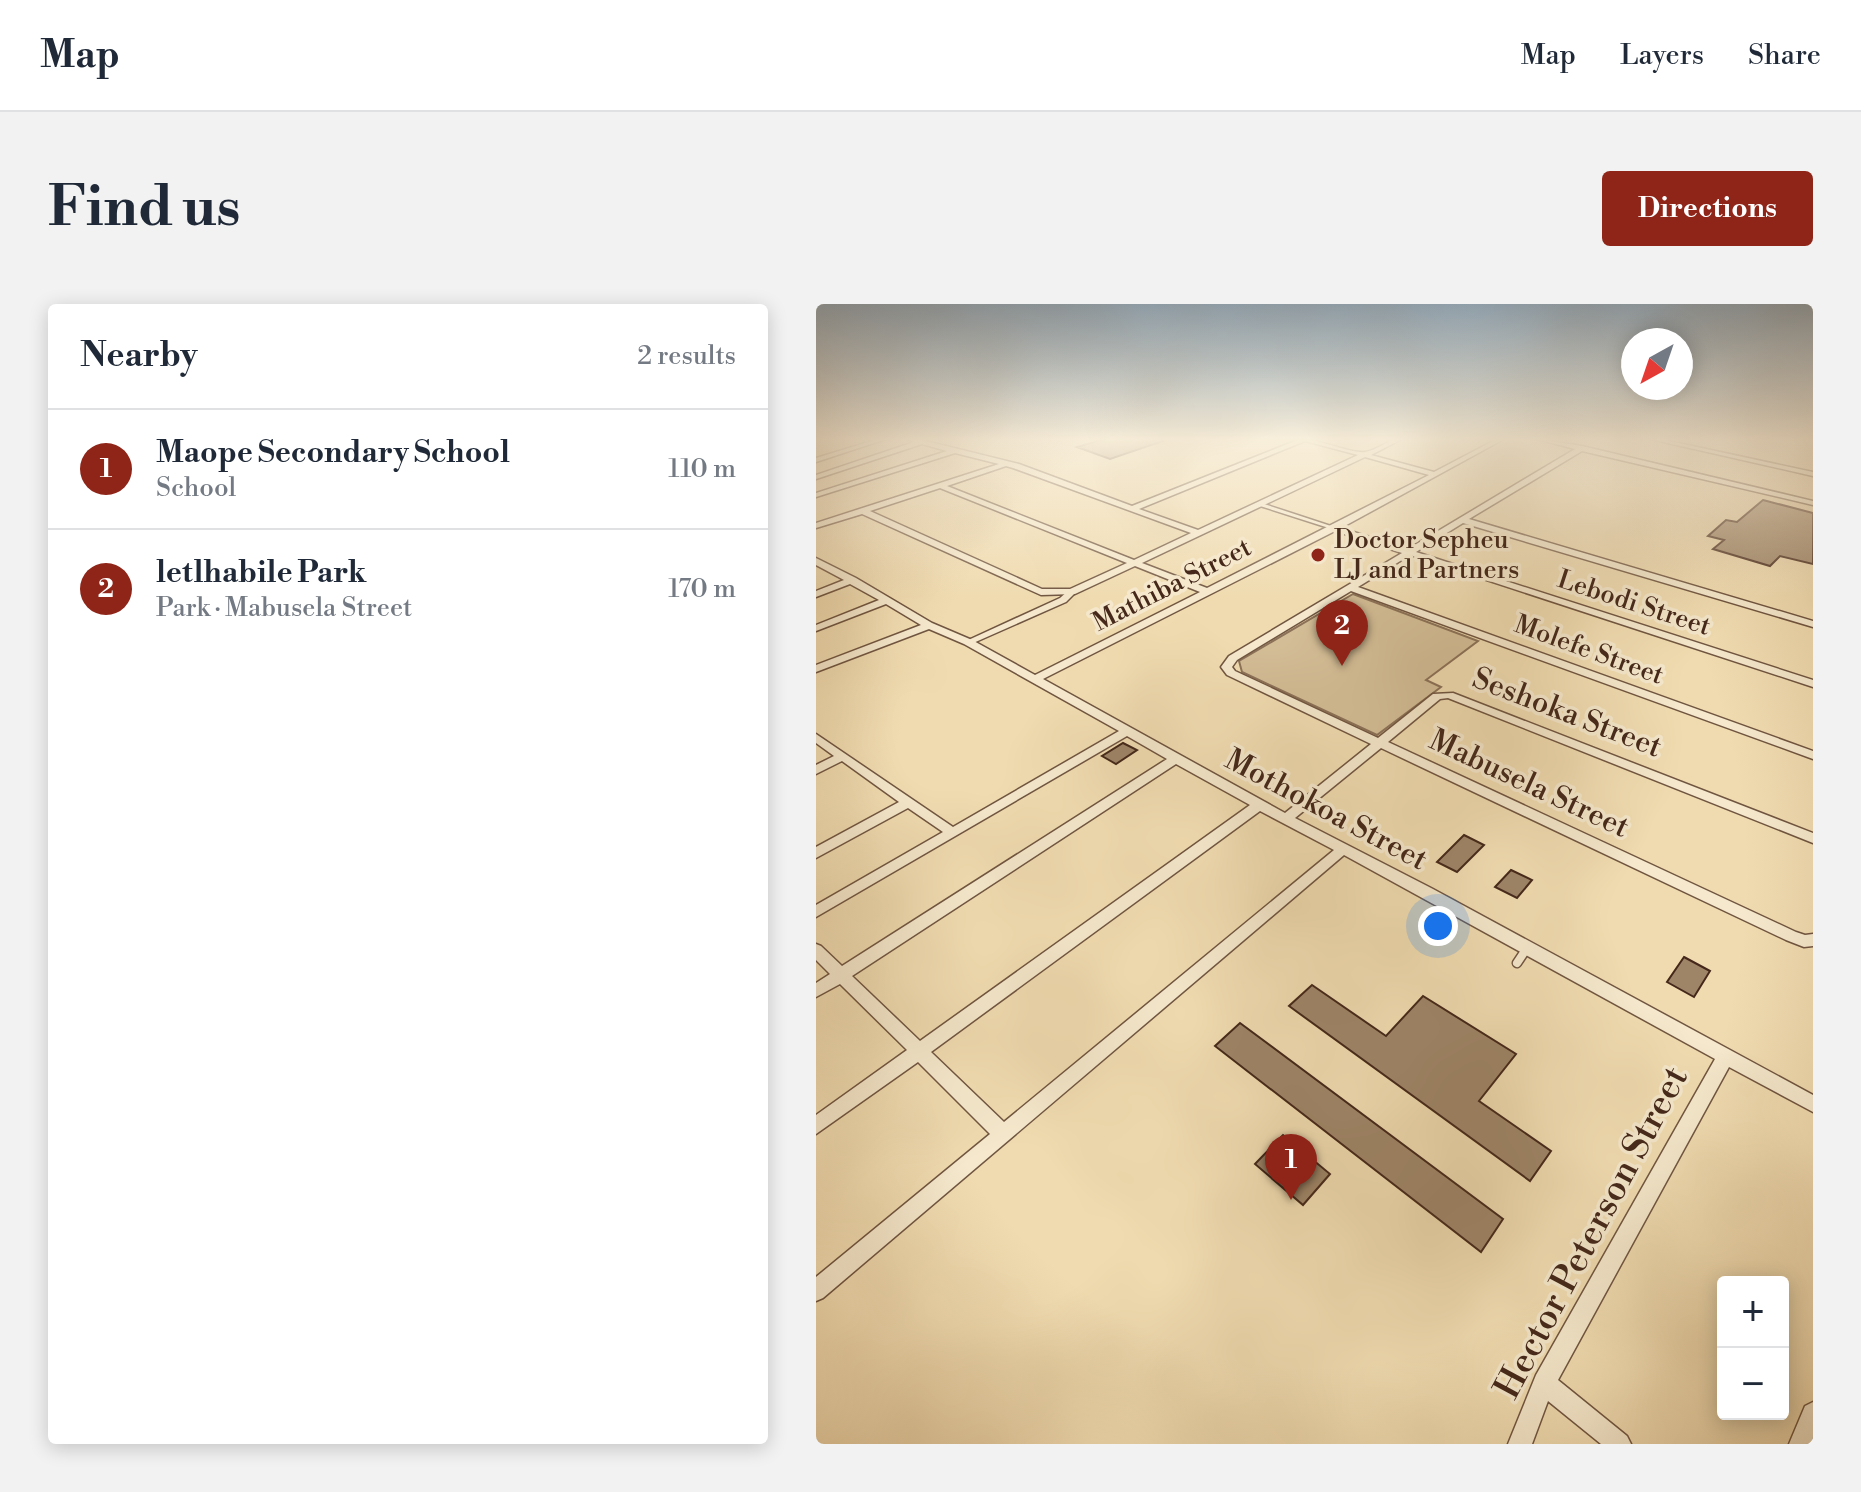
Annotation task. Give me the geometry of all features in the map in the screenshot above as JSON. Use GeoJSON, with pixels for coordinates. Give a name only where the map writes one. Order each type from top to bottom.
{"type":"FeatureCollection","features":[{"type":"Feature","properties":{"kind":"street"},"geometry":{"type":"LineString","coordinates":[[816,526],[917,492]]}},
{"type":"Feature","properties":{"kind":"street"},"geometry":{"type":"LineString","coordinates":[[957,492],[1208,592]]}},
{"type":"Feature","properties":{"kind":"street"},"geometry":{"type":"LineString","coordinates":[[1087,492],[1198,533]]}},
{"type":"Feature","properties":{"kind":"street"},"geometry":{"type":"LineString","coordinates":[[1132,509],[1174,492]]}},
{"type":"Feature","properties":{"kind":"street"},"geometry":{"type":"LineString","coordinates":[[968,642],[1063,600],[1072,592],[1285,492]]}},
{"type":"Feature","properties":{"kind":"street","name":"Mathiba Street"},"geometry":{"type":"LineString","coordinates":[[1033,680],[1401,492]]}},
{"type":"Feature","properties":{"kind":"street"},"geometry":{"type":"LineString","coordinates":[[1350,587],[1508,492]]}},
{"type":"Feature","properties":{"kind":"street"},"geometry":{"type":"LineString","coordinates":[[1768,492],[1813,503]]}},
{"type":"Feature","properties":{"kind":"street","name":"Lebodi Street"},"geometry":{"type":"LineString","coordinates":[[1259,504],[1813,684]]}},
{"type":"Feature","properties":{"kind":"street"},"geometry":{"type":"LineString","coordinates":[[861,510],[1041,592],[1072,592]]}},
{"type":"Feature","properties":{"kind":"street"},"geometry":{"type":"LineString","coordinates":[[1462,520],[1813,624]]}},
{"type":"Feature","properties":{"kind":"street","name":"Mothokoa Street"},"geometry":{"type":"LineString","coordinates":[[820,566],[853,580],[929,625],[968,642],[1259,805],[1813,1104]]}},
{"type":"Feature","properties":{"kind":"street"},"geometry":{"type":"LineString","coordinates":[[816,594],[853,580]]}},
{"type":"Feature","properties":{"kind":"street","name":"Mabusela Street"},"geometry":{"type":"LineString","coordinates":[[1350,587],[1233,658],[1226,667],[1231,673],[1791,936],[1804,941],[1813,940]]}},
{"type":"Feature","properties":{"kind":"street","name":"Molefe Street"},"geometry":{"type":"LineString","coordinates":[[1350,587],[1813,755]]}},
{"type":"Feature","properties":{"kind":"street"},"geometry":{"type":"LineString","coordinates":[[816,628],[886,601]]}},
{"type":"Feature","properties":{"kind":"street"},"geometry":{"type":"LineString","coordinates":[[816,669],[929,625]]}},
{"type":"Feature","properties":{"kind":"street","name":"Seshoka Street"},"geometry":{"type":"LineString","coordinates":[[1287,818],[1437,696],[1449,695],[1813,838]]}},
{"type":"Feature","properties":{"kind":"street"},"geometry":{"type":"LineString","coordinates":[[816,912],[1128,731]]}},
{"type":"Feature","properties":{"kind":"street"},"geometry":{"type":"LineString","coordinates":[[816,738],[953,833]]}},
{"type":"Feature","properties":{"kind":"street"},"geometry":{"type":"LineString","coordinates":[[816,770],[843,756]]}},
{"type":"Feature","properties":{"kind":"street"},"geometry":{"type":"LineString","coordinates":[[816,991],[1175,759]]}},
{"type":"Feature","properties":{"kind":"street"},"geometry":{"type":"LineString","coordinates":[[816,853],[909,802]]}},
{"type":"Feature","properties":{"kind":"street"},"geometry":{"type":"LineString","coordinates":[[816,1126],[1259,805]]}},
{"type":"Feature","properties":{"kind":"street"},"geometry":{"type":"LineString","coordinates":[[816,1291],[1343,849]]}},
{"type":"Feature","properties":{"kind":"street"},"geometry":{"type":"LineString","coordinates":[[816,950],[1003,1134]]}},
{"type":"Feature","properties":{"kind":"street","name":"Hector Peterson Street"},"geometry":{"type":"LineString","coordinates":[[1520,1444],[1544,1383],[1726,1056]]}},
{"type":"Feature","properties":{"kind":"street"},"geometry":{"type":"LineString","coordinates":[[1544,1383],[1619,1444]]}},
{"type":"Feature","properties":{"kind":"street"},"geometry":{"type":"LineString","coordinates":[[1801,1444],[1813,1414]]}},
{"type":"Feature","properties":{"kind":"lane"},"geometry":{"type":"LineString","coordinates":[[1517,963],[1528,948]]}},
{"type":"Feature","properties":{"kind":"shaded area"},"geometry":{"type":"Polygon","coordinates":[[[1353,594],[1478,641],[1426,680],[1441,687],[1377,735],[1242,672],[1239,661],[1353,594]]]}},
{"type":"Feature","properties":{"kind":"building"},"geometry":{"type":"Polygon","coordinates":[[[1763,500],[1813,513],[1813,564],[1780,556],[1770,566],[1713,549],[1724,540],[1708,536],[1726,520],[1737,522],[1763,500]]]}},
{"type":"Feature","properties":{"kind":"building"},"geometry":{"type":"Polygon","coordinates":[[[1123,743],[1137,750],[1116,764],[1102,756],[1123,743]]]}},
{"type":"Feature","properties":{"kind":"building"},"geometry":{"type":"Polygon","coordinates":[[[1464,835],[1484,845],[1457,872],[1437,862],[1464,835]]]}},
{"type":"Feature","properties":{"kind":"building"},"geometry":{"type":"Polygon","coordinates":[[[1511,870],[1532,880],[1517,898],[1495,887],[1511,870]]]}},
{"type":"Feature","properties":{"kind":"building"},"geometry":{"type":"Polygon","coordinates":[[[1684,957],[1710,971],[1694,997],[1667,982],[1684,957]]]}},
{"type":"Feature","properties":{"kind":"building"},"geometry":{"type":"Polygon","coordinates":[[[1312,985],[1386,1036],[1423,996],[1516,1054],[1479,1101],[1551,1151],[1530,1181],[1289,1006],[1312,985]]]}},
{"type":"Feature","properties":{"kind":"building"},"geometry":{"type":"Polygon","coordinates":[[[1240,1023],[1503,1219],[1481,1252],[1215,1046],[1240,1023]]]}},
{"type":"Feature","properties":{"kind":"building"},"geometry":{"type":"Polygon","coordinates":[[[1283,1135],[1330,1174],[1303,1205],[1255,1164],[1283,1135]]]}},
{"type":"Feature","properties":{"kind":"place","name":"Doctor Sepheu LJ and Partners"},"geometry":{"type":"Point","coordinates":[1318,555]}},
{"type":"Feature","properties":{"kind":"place","name":"letlhabile Park"},"geometry":{"type":"Point","coordinates":[1342,666]}},
{"type":"Feature","properties":{"kind":"place","name":"Maope Secondary School"},"geometry":{"type":"Point","coordinates":[1291,1200]}}]}
